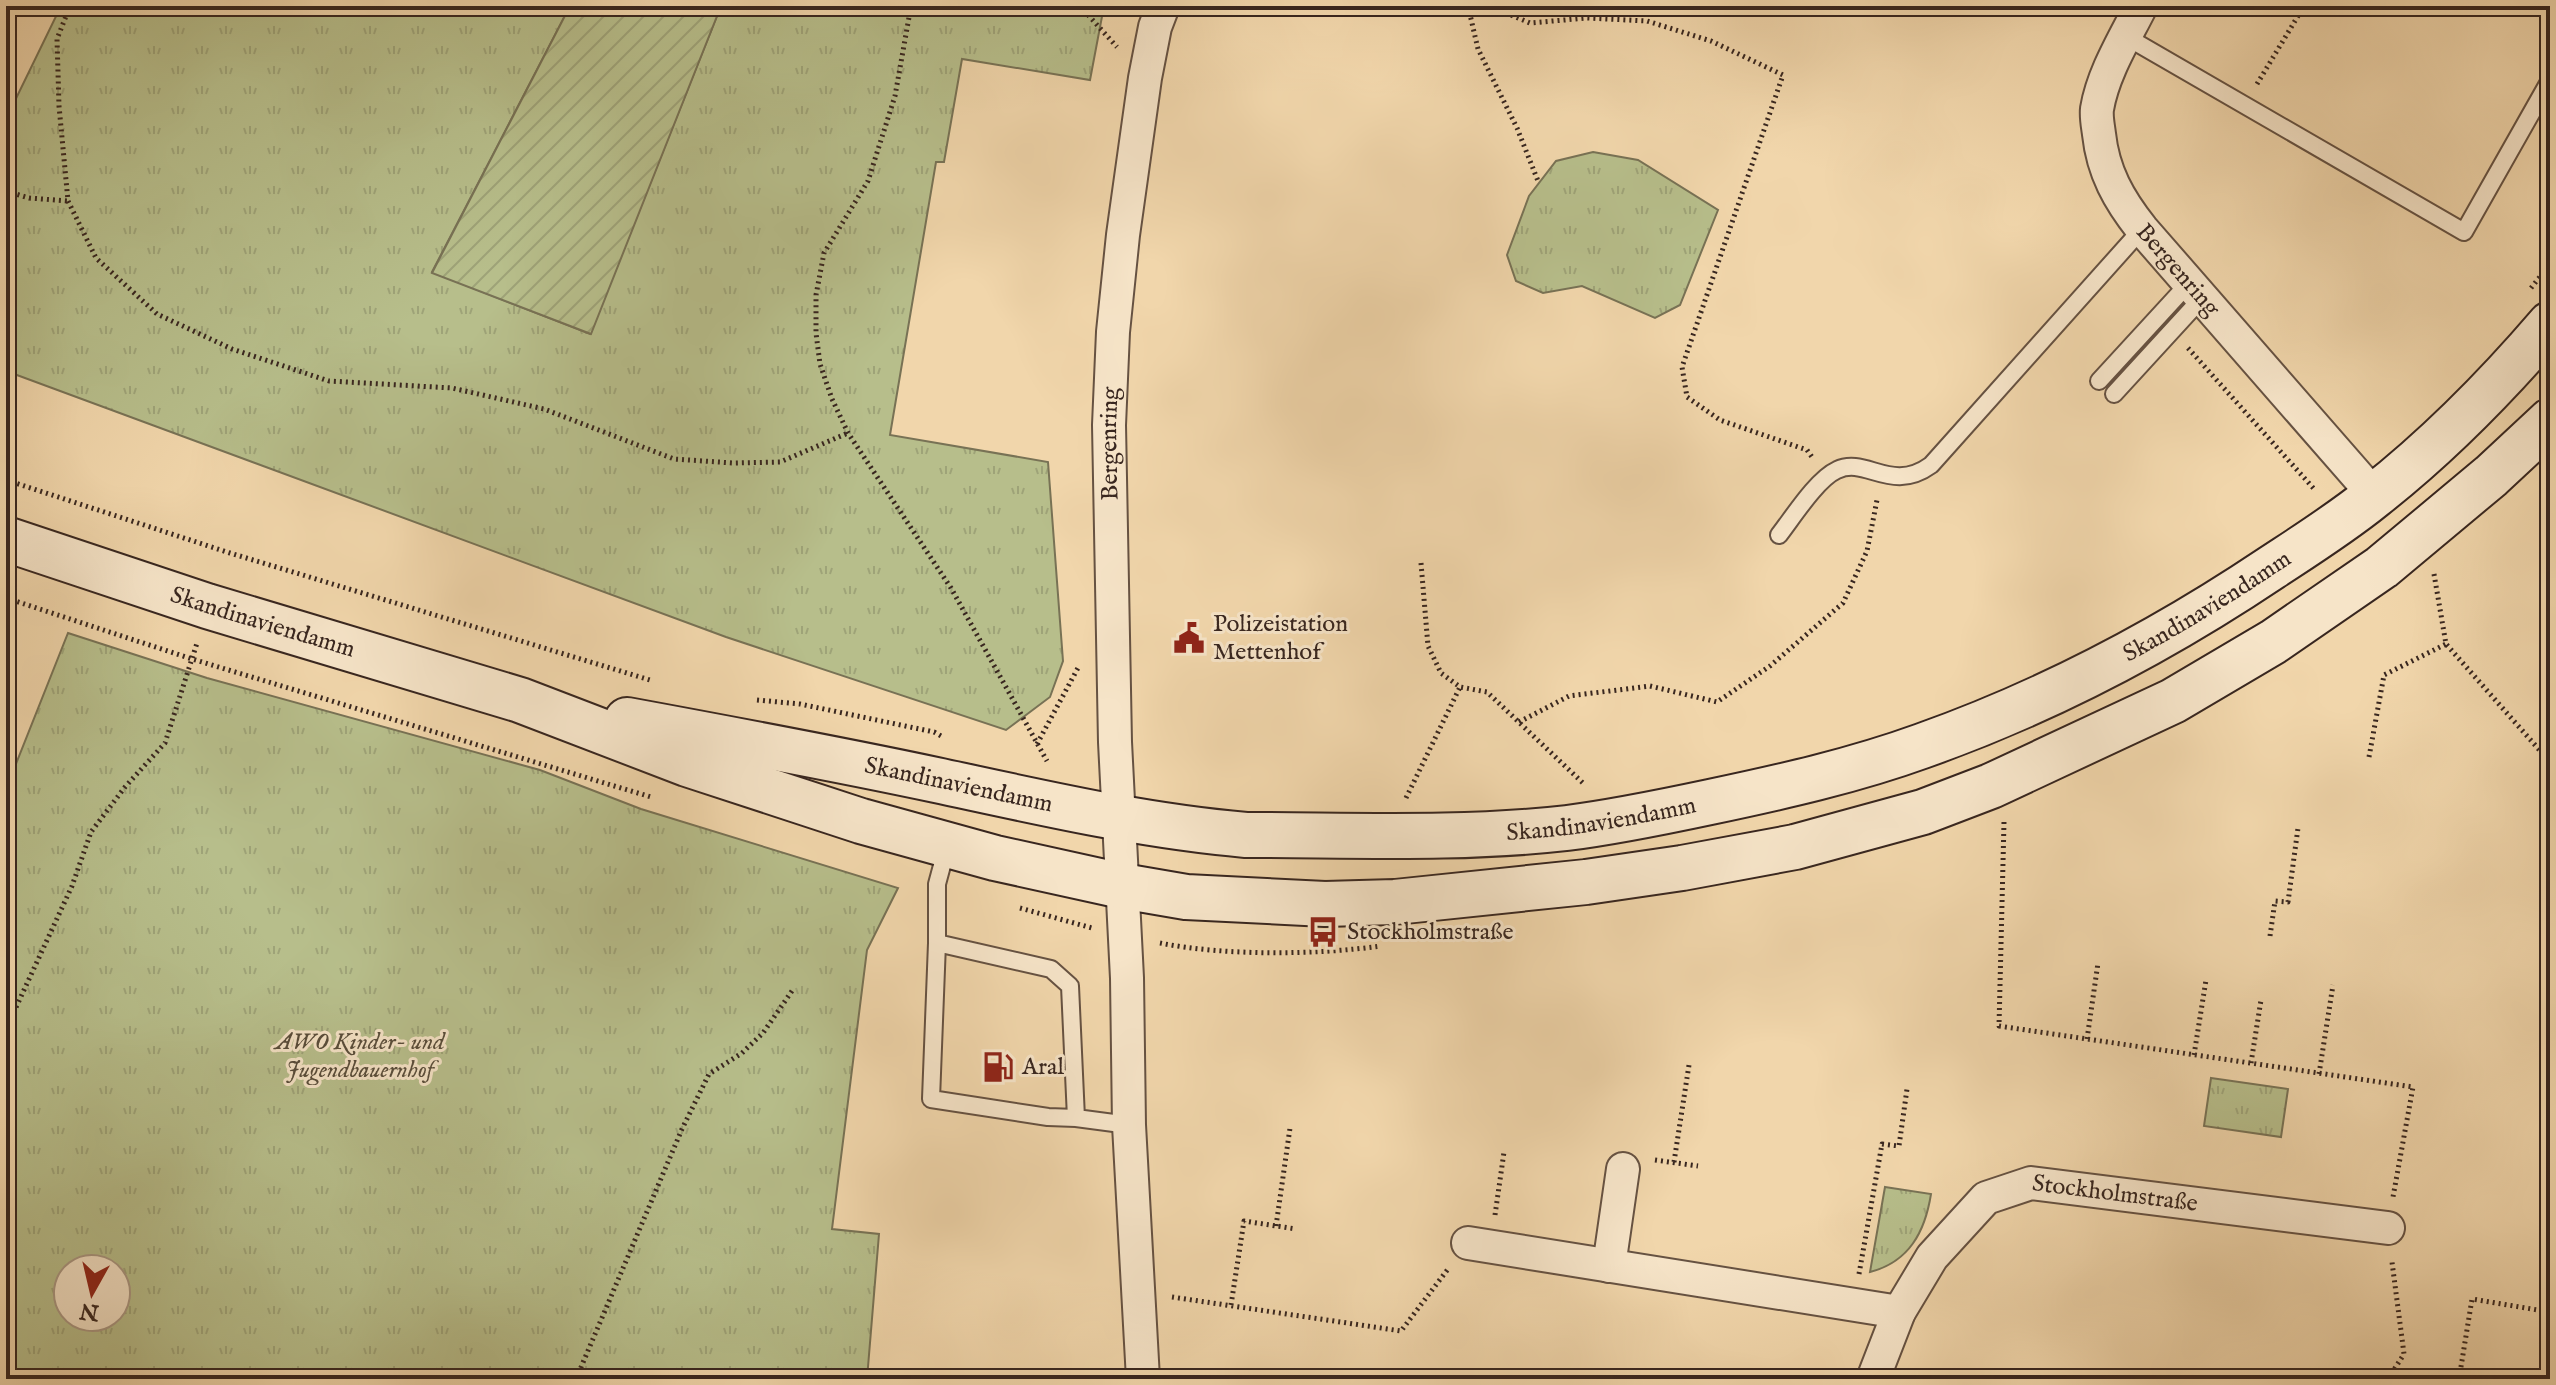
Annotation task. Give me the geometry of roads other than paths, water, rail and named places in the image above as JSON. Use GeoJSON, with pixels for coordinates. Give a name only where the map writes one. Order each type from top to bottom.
{"type":"FeatureCollection","features":[{"type":"Feature","properties":{"kind":"main road","name":"Skandinaviendamm"},"geometry":{"type":"LineString","coordinates":[[520,700],[1181,828],[1246,835],[1512,832],[1620,821],[1788,785],[1919,747],[2079,681],[2213,607],[2358,509],[2457,424],[2511,369],[2537,310]]}},
{"type":"Feature","properties":{"kind":"main road","name":"Skandinaviendamm"},"geometry":{"type":"LineString","coordinates":[[6,539],[207,606],[520,700],[687,764],[861,821],[947,845],[1122,886],[1186,897],[1325,904],[1395,902],[1586,882],[1795,847],[1923,812],[1991,786],[2173,701],[2248,657],[2382,567],[2491,476],[2550,421]]}},
{"type":"Feature","properties":{"kind":"street","name":"Bergenring"},"geometry":{"type":"LineString","coordinates":[[1122,886],[1109,425],[1113,332],[1145,78],[1155,27],[1163,6]]}},
{"type":"Feature","properties":{"kind":"street","name":"Bergenring"},"geometry":{"type":"LineString","coordinates":[[2141,6],[2104,83],[2097,112],[2101,151],[2111,183],[2124,207],[2196,290],[2358,509]]}},
{"type":"Feature","properties":{"kind":"street"},"geometry":{"type":"LineString","coordinates":[[1122,886],[1129,1125],[1143,1379]]}},
{"type":"Feature","properties":{"kind":"street"},"geometry":{"type":"LineString","coordinates":[[1609,1266],[1623,1169]]}},
{"type":"Feature","properties":{"kind":"street","name":"Stockholmstraße"},"geometry":{"type":"LineString","coordinates":[[1873,1379],[1899,1312],[1932,1257],[1986,1198],[2031,1183],[2388,1228]]}},
{"type":"Feature","properties":{"kind":"street"},"geometry":{"type":"LineString","coordinates":[[1479,1245],[1899,1312]]}},
{"type":"Feature","properties":{"kind":"lane"},"geometry":{"type":"LineString","coordinates":[[2125,36],[2464,232],[2550,80]]}},
{"type":"Feature","properties":{"kind":"lane"},"geometry":{"type":"LineString","coordinates":[[1779,535],[1827,477],[1838,469],[1851,467],[1881,475],[1906,476],[1919,473],[1931,465],[2142,229]]}},
{"type":"Feature","properties":{"kind":"lane"},"geometry":{"type":"LineString","coordinates":[[2114,394],[2172,330],[2196,290]]}},
{"type":"Feature","properties":{"kind":"lane"},"geometry":{"type":"LineString","coordinates":[[2099,381],[2196,290]]}},
{"type":"Feature","properties":{"kind":"lane"},"geometry":{"type":"LineString","coordinates":[[947,845],[937,884],[931,1099],[1048,1117],[1129,1125]]}},
{"type":"Feature","properties":{"kind":"lane"},"geometry":{"type":"LineString","coordinates":[[937,943],[1051,969],[1070,986],[1076,1118]]}},
{"type":"Feature","properties":{"kind":"place","name":"Polizeistation Mettenhof"},"geometry":{"type":"Point","coordinates":[1189,638]}},
{"type":"Feature","properties":{"kind":"place","name":"Stockholmstraße"},"geometry":{"type":"Point","coordinates":[1323,932]}},
{"type":"Feature","properties":{"kind":"place","name":"Aral"},"geometry":{"type":"Point","coordinates":[998,1067]}},
{"type":"Feature","properties":{"kind":"park label","name":"AWO Kinder- und Jugendbauernhof"},"geometry":{"type":"Point","coordinates":[360,1056]}}]}
